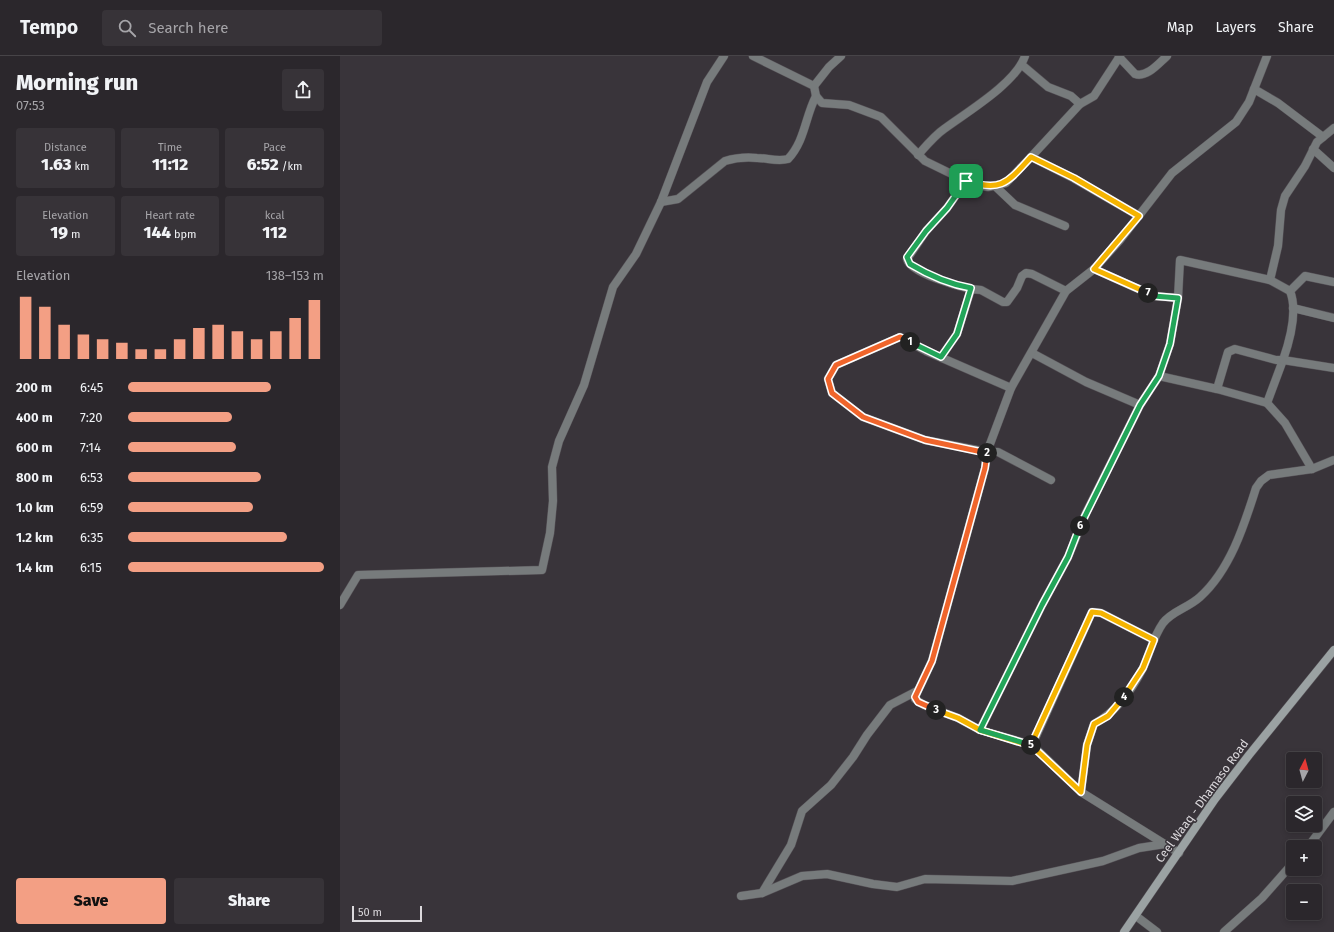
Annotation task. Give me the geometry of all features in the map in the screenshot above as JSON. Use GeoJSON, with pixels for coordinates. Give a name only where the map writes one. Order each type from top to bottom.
{"type":"FeatureCollection","features":[{"type":"Feature","properties":{"kind":"main road","name":"Ceel Waaq - Dhamaso Road"},"geometry":{"type":"LineString","coordinates":[[1124,932],[1215,799],[1249,754],[1334,650]]}},
{"type":"Feature","properties":{"kind":"street"},"geometry":{"type":"LineString","coordinates":[[340,606],[358,575],[542,570],[550,533],[553,501],[552,468],[559,441],[584,385],[612,287],[636,254],[661,202],[707,82],[724,56]]}},
{"type":"Feature","properties":{"kind":"street"},"geometry":{"type":"LineString","coordinates":[[753,56],[814,86]]}},
{"type":"Feature","properties":{"kind":"street"},"geometry":{"type":"LineString","coordinates":[[841,56],[829,67],[814,86],[816,96],[822,103],[848,105],[882,117],[925,161],[966,181],[988,187],[995,186],[1010,179],[1080,104],[1094,96],[1119,57],[1135,74],[1138,75],[1145,74],[1167,56]]}},
{"type":"Feature","properties":{"kind":"street"},"geometry":{"type":"LineString","coordinates":[[918,155],[943,130],[983,103],[1022,65],[1025,56]]}},
{"type":"Feature","properties":{"kind":"street"},"geometry":{"type":"LineString","coordinates":[[1179,853],[1081,792],[1032,746],[980,730],[958,718],[918,702],[915,699],[917,691],[932,661],[985,468],[987,452],[1011,388],[1066,291],[1094,269],[1139,216],[1156,191],[1172,173],[1236,122],[1249,102],[1264,57]]}},
{"type":"Feature","properties":{"kind":"street"},"geometry":{"type":"LineString","coordinates":[[1022,65],[1048,87],[1071,96],[1080,104]]}},
{"type":"Feature","properties":{"kind":"street"},"geometry":{"type":"LineString","coordinates":[[1254,89],[1278,103],[1323,137]]}},
{"type":"Feature","properties":{"kind":"street"},"geometry":{"type":"LineString","coordinates":[[661,202],[678,199],[725,161],[734,158],[777,160],[788,159],[799,145],[809,109],[816,96]]}},
{"type":"Feature","properties":{"kind":"street"},"geometry":{"type":"LineString","coordinates":[[1270,280],[1278,246],[1281,210],[1285,196],[1305,166],[1313,149],[1323,137],[1334,128]]}},
{"type":"Feature","properties":{"kind":"street"},"geometry":{"type":"LineString","coordinates":[[1313,149],[1334,168]]}},
{"type":"Feature","properties":{"kind":"street"},"geometry":{"type":"LineString","coordinates":[[1031,157],[1074,178],[1139,216]]}},
{"type":"Feature","properties":{"kind":"street"},"geometry":{"type":"LineString","coordinates":[[966,181],[947,208],[926,231],[907,259],[910,264],[942,281],[981,290],[1003,302],[1007,302],[1017,288],[1022,276],[1026,273],[1032,274],[1066,291]]}},
{"type":"Feature","properties":{"kind":"street"},"geometry":{"type":"LineString","coordinates":[[995,186],[1015,205],[1065,226]]}},
{"type":"Feature","properties":{"kind":"street"},"geometry":{"type":"LineString","coordinates":[[980,730],[1042,605],[1068,557],[1086,513],[1140,405],[1159,376],[1170,344],[1178,298],[1180,260],[1270,280],[1290,291],[1293,297],[1293,308],[1288,345],[1267,403]]}},
{"type":"Feature","properties":{"kind":"street"},"geometry":{"type":"LineString","coordinates":[[1094,269],[1154,296],[1178,298]]}},
{"type":"Feature","properties":{"kind":"street"},"geometry":{"type":"LineString","coordinates":[[1290,291],[1305,276],[1334,282]]}},
{"type":"Feature","properties":{"kind":"street"},"geometry":{"type":"LineString","coordinates":[[941,357],[957,334],[971,288]]}},
{"type":"Feature","properties":{"kind":"street"},"geometry":{"type":"LineString","coordinates":[[1293,308],[1334,318]]}},
{"type":"Feature","properties":{"kind":"street"},"geometry":{"type":"LineString","coordinates":[[1011,388],[900,337],[836,365],[828,379],[832,393],[863,417],[925,440],[987,452],[998,452],[1051,480]]}},
{"type":"Feature","properties":{"kind":"street"},"geometry":{"type":"LineString","coordinates":[[1217,389],[1228,352],[1234,349],[1276,360],[1334,368]]}},
{"type":"Feature","properties":{"kind":"street"},"geometry":{"type":"LineString","coordinates":[[1032,353],[1086,382],[1140,405]]}},
{"type":"Feature","properties":{"kind":"street"},"geometry":{"type":"LineString","coordinates":[[1159,376],[1217,389],[1267,403],[1285,423],[1312,469]]}},
{"type":"Feature","properties":{"kind":"street"},"geometry":{"type":"LineString","coordinates":[[1081,792],[1087,745],[1094,724],[1108,716],[1127,694],[1143,668],[1154,640],[1168,617],[1200,597],[1226,566],[1256,488],[1261,480],[1269,475],[1312,469],[1334,460]]}},
{"type":"Feature","properties":{"kind":"street"},"geometry":{"type":"LineString","coordinates":[[1032,746],[1092,612],[1101,613],[1154,640]]}},
{"type":"Feature","properties":{"kind":"street"},"geometry":{"type":"LineString","coordinates":[[762,893],[791,845],[802,811],[830,785],[854,757],[867,735],[890,704],[917,691]]}},
{"type":"Feature","properties":{"kind":"street"},"geometry":{"type":"LineString","coordinates":[[1313,840],[1334,812]]}},
{"type":"Feature","properties":{"kind":"street"},"geometry":{"type":"LineString","coordinates":[[741,896],[762,893],[802,876],[828,874],[873,884],[897,887],[925,879],[1012,881],[1103,861],[1139,848],[1165,844]]}},
{"type":"Feature","properties":{"kind":"street"},"geometry":{"type":"LineString","coordinates":[[1224,932],[1262,898],[1286,871]]}},
{"type":"Feature","properties":{"kind":"street"},"geometry":{"type":"LineString","coordinates":[[1136,916],[1157,932]]}},
{"type":"Feature","properties":{"kind":"route"},"geometry":{"type":"LineString","coordinates":[[966,181],[947,208],[926,231],[907,257],[908,263],[942,281],[971,288],[955,339],[941,357],[900,337],[836,365],[828,379],[832,393],[844,404],[863,417],[925,440],[987,452],[985,468],[932,661],[921,686],[917,691],[915,699],[924,705],[958,718],[980,730],[1032,746],[1081,792],[1087,745],[1094,724],[1108,716],[1127,694],[1143,668],[1154,640],[1101,613],[1092,612],[1064,671],[1032,746],[980,730],[1025,642],[1042,605],[1068,557],[1086,513],[1140,405],[1159,376],[1170,344],[1178,298],[1154,296],[1094,269],[1139,216],[1074,178],[1031,157],[1006,183],[988,187],[966,181]]}}]}
